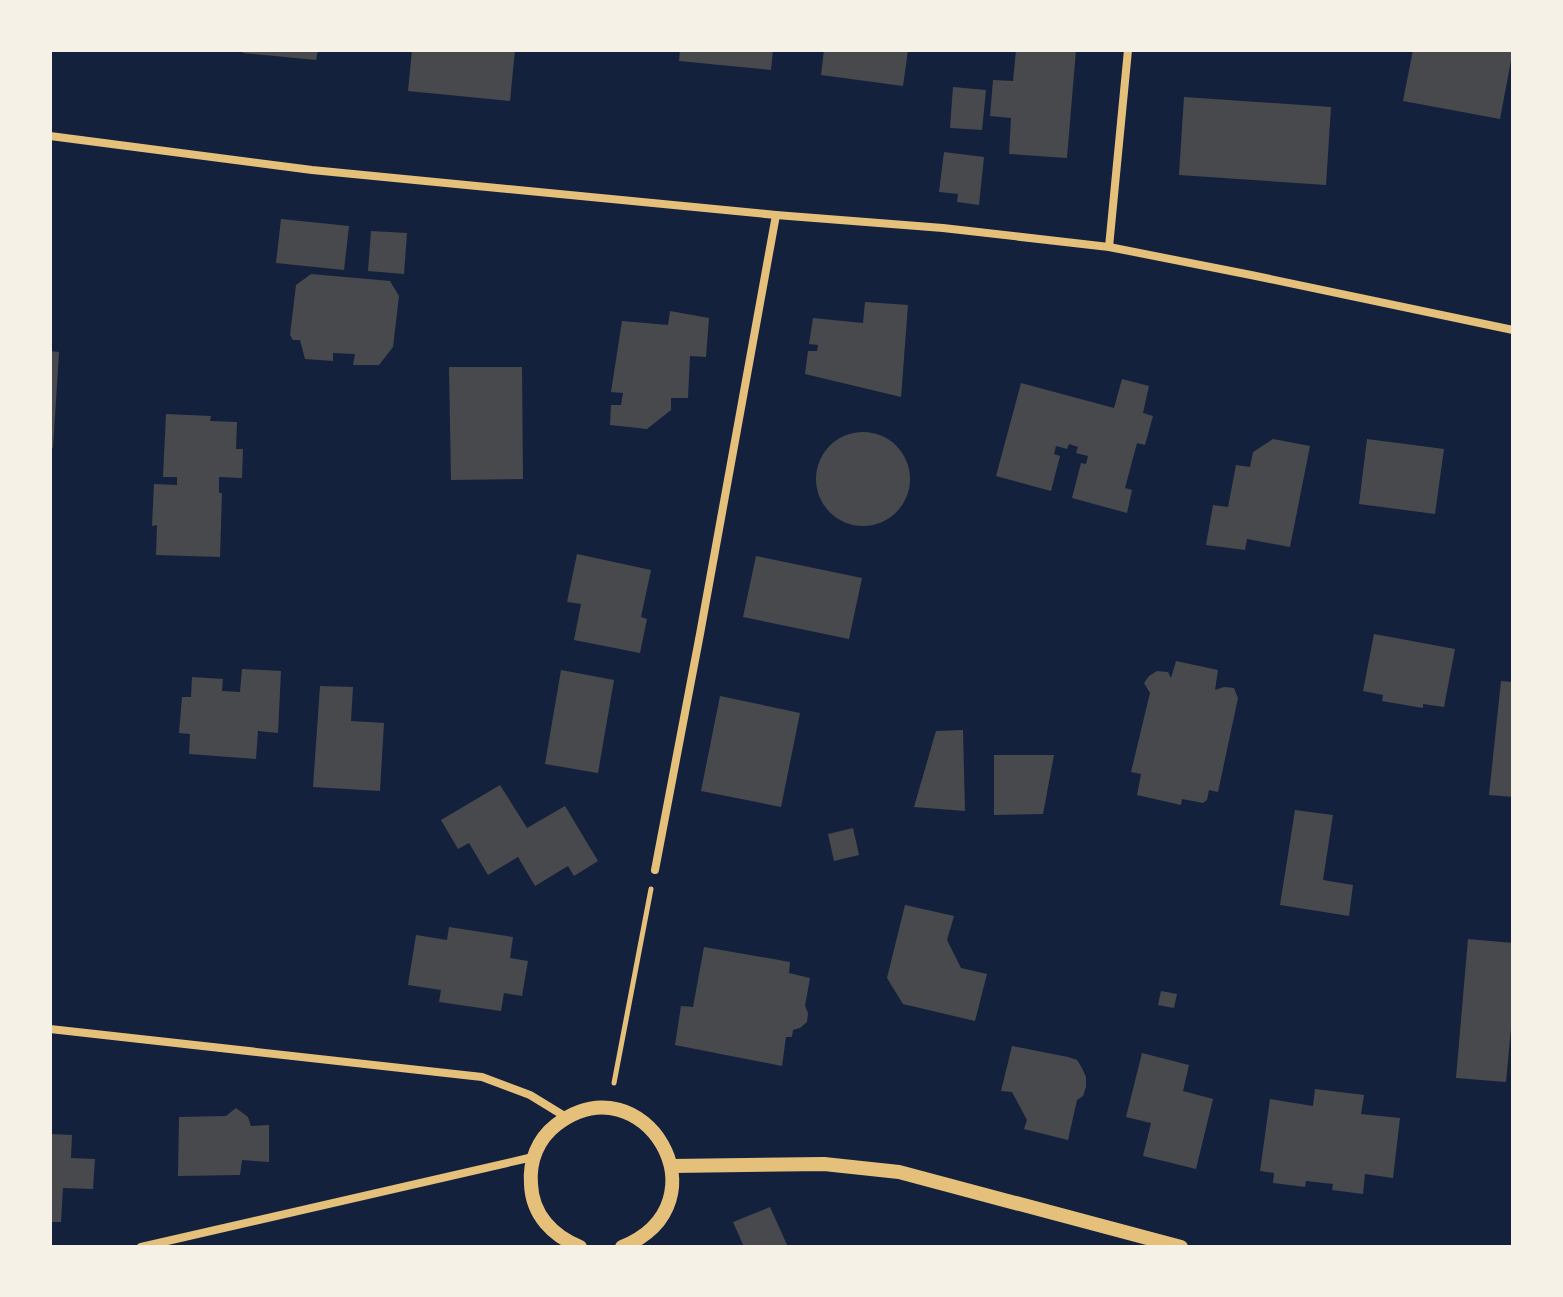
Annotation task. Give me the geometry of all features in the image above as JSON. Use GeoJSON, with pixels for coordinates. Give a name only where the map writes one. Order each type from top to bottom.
{"type":"FeatureCollection","features":[{"type":"Feature","properties":{"kind":"street"},"geometry":{"type":"LineString","coordinates":[[1109,247],[1128,50]]}},
{"type":"Feature","properties":{"kind":"street"},"geometry":{"type":"LineString","coordinates":[[50,136],[312,170],[943,228],[1109,247],[1513,330]]}},
{"type":"Feature","properties":{"kind":"street"},"geometry":{"type":"LineString","coordinates":[[655,870],[776,215]]}},
{"type":"Feature","properties":{"kind":"street"},"geometry":{"type":"LineString","coordinates":[[50,1029],[482,1077],[530,1095],[566,1117]]}},
{"type":"Feature","properties":{"kind":"street"},"geometry":{"type":"LineString","coordinates":[[580,1247],[550,1229],[538,1213],[531,1194],[533,1157],[549,1130],[566,1117],[593,1108],[610,1108],[637,1117],[654,1131],[672,1166],[673,1185],[660,1218],[649,1232],[622,1247]]}},
{"type":"Feature","properties":{"kind":"street"},"geometry":{"type":"LineString","coordinates":[[141,1247],[533,1157]]}},
{"type":"Feature","properties":{"kind":"street"},"geometry":{"type":"LineString","coordinates":[[672,1166],[824,1164],[899,1172],[1181,1247]]}},
{"type":"Feature","properties":{"kind":"path"},"geometry":{"type":"LineString","coordinates":[[610,1108],[655,870]]}},
{"type":"Feature","properties":{"kind":"building"},"geometry":{"type":"Polygon","coordinates":[[[243,50],[318,50],[316,60],[243,53],[243,50]]]}},
{"type":"Feature","properties":{"kind":"building"},"geometry":{"type":"Polygon","coordinates":[[[412,50],[515,50],[510,101],[408,91],[412,50]]]}},
{"type":"Feature","properties":{"kind":"building"},"geometry":{"type":"Polygon","coordinates":[[[680,50],[773,50],[771,70],[679,61],[680,50]]]}},
{"type":"Feature","properties":{"kind":"building"},"geometry":{"type":"Polygon","coordinates":[[[824,50],[908,50],[903,86],[821,75],[824,50]]]}},
{"type":"Feature","properties":{"kind":"building"},"geometry":{"type":"Polygon","coordinates":[[[1016,50],[1076,50],[1067,158],[1009,154],[1011,118],[990,116],[993,80],[1013,81],[1016,50]]]}},
{"type":"Feature","properties":{"kind":"building"},"geometry":{"type":"Polygon","coordinates":[[[1413,50],[1513,50],[1500,119],[1403,101],[1413,50]]]}},
{"type":"Feature","properties":{"kind":"building"},"geometry":{"type":"Polygon","coordinates":[[[953,87],[986,90],[982,130],[950,128],[953,87]]]}},
{"type":"Feature","properties":{"kind":"building"},"geometry":{"type":"Polygon","coordinates":[[[1184,97],[1331,107],[1326,185],[1179,175],[1184,97]]]}},
{"type":"Feature","properties":{"kind":"building"},"geometry":{"type":"Polygon","coordinates":[[[944,152],[984,157],[979,205],[957,202],[958,194],[939,192],[944,152]]]}},
{"type":"Feature","properties":{"kind":"building"},"geometry":{"type":"Polygon","coordinates":[[[281,219],[349,226],[344,270],[276,263],[281,219]]]}},
{"type":"Feature","properties":{"kind":"building"},"geometry":{"type":"Polygon","coordinates":[[[371,231],[407,233],[404,274],[368,271],[371,231]]]}},
{"type":"Feature","properties":{"kind":"building"},"geometry":{"type":"Polygon","coordinates":[[[311,274],[390,281],[399,296],[393,347],[379,365],[353,365],[355,354],[333,353],[333,361],[305,359],[300,340],[293,340],[290,335],[296,285],[311,274]]]}},
{"type":"Feature","properties":{"kind":"building"},"geometry":{"type":"Polygon","coordinates":[[[865,302],[908,305],[901,397],[805,374],[808,351],[817,351],[818,345],[809,344],[813,318],[863,323],[865,302]]]}},
{"type":"Feature","properties":{"kind":"building"},"geometry":{"type":"Polygon","coordinates":[[[670,311],[709,318],[706,357],[690,356],[688,398],[671,398],[671,410],[647,429],[610,425],[611,405],[621,405],[623,393],[611,392],[622,321],[668,325],[670,311]]]}},
{"type":"Feature","properties":{"kind":"building"},"geometry":{"type":"Polygon","coordinates":[[[50,351],[59,352],[53,448],[50,447],[50,351]]]}},
{"type":"Feature","properties":{"kind":"building"},"geometry":{"type":"Polygon","coordinates":[[[449,367],[522,367],[523,479],[451,480],[449,367]]]}},
{"type":"Feature","properties":{"kind":"building"},"geometry":{"type":"Polygon","coordinates":[[[1122,379],[1149,386],[1143,413],[1153,416],[1145,445],[1137,443],[1125,488],[1132,490],[1127,513],[1072,498],[1081,463],[1086,464],[1088,456],[1076,453],[1078,447],[1069,444],[1067,449],[1056,446],[1054,454],[1060,456],[1051,491],[996,476],[1021,383],[1114,408],[1122,379]]]}},
{"type":"Feature","properties":{"kind":"building"},"geometry":{"type":"Polygon","coordinates":[[[166,414],[211,416],[210,421],[237,422],[236,449],[243,449],[242,478],[219,477],[219,493],[222,493],[220,557],[156,555],[157,525],[152,526],[154,484],[177,485],[177,477],[163,477],[166,414]]]}},
{"type":"Feature","properties":{"kind":"building"},"geometry":{"type":"Polygon","coordinates":[[[863,432],[881,436],[896,446],[906,461],[910,479],[906,497],[896,512],[881,522],[863,526],[845,522],[830,512],[820,497],[816,479],[820,461],[830,446],[845,436],[863,432]]]}},
{"type":"Feature","properties":{"kind":"building"},"geometry":{"type":"Polygon","coordinates":[[[1273,439],[1310,446],[1290,547],[1247,539],[1245,550],[1206,545],[1213,505],[1228,507],[1236,465],[1250,467],[1253,452],[1273,439]]]}},
{"type":"Feature","properties":{"kind":"building"},"geometry":{"type":"Polygon","coordinates":[[[1367,439],[1444,449],[1435,514],[1359,504],[1367,439]]]}},
{"type":"Feature","properties":{"kind":"building"},"geometry":{"type":"Polygon","coordinates":[[[577,554],[651,570],[641,617],[647,619],[640,653],[574,640],[581,604],[567,602],[577,554]]]}},
{"type":"Feature","properties":{"kind":"building"},"geometry":{"type":"Polygon","coordinates":[[[756,556],[862,578],[849,639],[743,617],[756,556]]]}},
{"type":"Feature","properties":{"kind":"building"},"geometry":{"type":"Polygon","coordinates":[[[1374,634],[1455,649],[1444,707],[1423,704],[1423,708],[1382,701],[1383,695],[1363,691],[1374,634]]]}},
{"type":"Feature","properties":{"kind":"building"},"geometry":{"type":"Polygon","coordinates":[[[1176,661],[1218,670],[1215,690],[1234,688],[1238,698],[1218,792],[1209,790],[1203,803],[1182,799],[1181,805],[1137,795],[1141,774],[1131,772],[1150,693],[1144,683],[1157,671],[1168,672],[1171,678],[1176,661]]]}},
{"type":"Feature","properties":{"kind":"building"},"geometry":{"type":"Polygon","coordinates":[[[242,669],[281,671],[278,733],[258,731],[256,759],[189,754],[190,734],[179,733],[182,697],[191,697],[192,677],[223,679],[222,691],[240,692],[242,669]]]}},
{"type":"Feature","properties":{"kind":"building"},"geometry":{"type":"Polygon","coordinates":[[[561,670],[614,680],[598,773],[545,764],[561,670]]]}},
{"type":"Feature","properties":{"kind":"building"},"geometry":{"type":"Polygon","coordinates":[[[1501,681],[1513,682],[1513,797],[1489,795],[1501,681]]]}},
{"type":"Feature","properties":{"kind":"building"},"geometry":{"type":"Polygon","coordinates":[[[320,686],[353,687],[351,721],[384,723],[380,791],[313,787],[320,686]]]}},
{"type":"Feature","properties":{"kind":"building"},"geometry":{"type":"Polygon","coordinates":[[[720,696],[800,713],[781,807],[701,791],[720,696]]]}},
{"type":"Feature","properties":{"kind":"building"},"geometry":{"type":"Polygon","coordinates":[[[963,730],[965,811],[914,807],[936,731],[963,730]]]}},
{"type":"Feature","properties":{"kind":"building"},"geometry":{"type":"Polygon","coordinates":[[[994,755],[1054,755],[1043,814],[994,815],[994,755]]]}},
{"type":"Feature","properties":{"kind":"building"},"geometry":{"type":"Polygon","coordinates":[[[500,785],[527,828],[565,806],[598,861],[574,876],[568,866],[535,886],[518,857],[488,875],[469,843],[458,849],[441,820],[500,785]]]}},
{"type":"Feature","properties":{"kind":"building"},"geometry":{"type":"Polygon","coordinates":[[[1295,810],[1333,815],[1323,880],[1353,885],[1349,916],[1280,905],[1295,810]]]}},
{"type":"Feature","properties":{"kind":"building"},"geometry":{"type":"Polygon","coordinates":[[[853,828],[859,855],[834,861],[828,834],[853,828]]]}},
{"type":"Feature","properties":{"kind":"building"},"geometry":{"type":"Polygon","coordinates":[[[905,905],[954,916],[947,940],[961,968],[987,974],[975,1021],[903,1004],[887,978],[905,905]]]}},
{"type":"Feature","properties":{"kind":"building"},"geometry":{"type":"Polygon","coordinates":[[[449,927],[513,937],[510,958],[528,961],[522,996],[504,993],[501,1011],[439,1002],[441,990],[408,985],[416,935],[447,940],[449,927]]]}},
{"type":"Feature","properties":{"kind":"building"},"geometry":{"type":"Polygon","coordinates":[[[1468,939],[1513,943],[1513,1006],[1506,1082],[1456,1078],[1468,939]]]}},
{"type":"Feature","properties":{"kind":"building"},"geometry":{"type":"Polygon","coordinates":[[[704,947],[790,962],[789,973],[810,978],[805,1006],[807,1022],[793,1030],[792,1037],[786,1037],[782,1066],[675,1045],[681,1006],[693,1007],[704,947]]]}},
{"type":"Feature","properties":{"kind":"building"},"geometry":{"type":"Polygon","coordinates":[[[1161,991],[1177,994],[1174,1008],[1158,1005],[1161,991]]]}},
{"type":"Feature","properties":{"kind":"building"},"geometry":{"type":"Polygon","coordinates":[[[1012,1046],[1068,1057],[1077,1060],[1082,1068],[1086,1087],[1083,1096],[1077,1100],[1068,1140],[1024,1129],[1027,1120],[1012,1092],[1001,1091],[1012,1046]]]}},
{"type":"Feature","properties":{"kind":"building"},"geometry":{"type":"Polygon","coordinates":[[[1142,1053],[1189,1065],[1183,1091],[1213,1099],[1196,1169],[1143,1156],[1151,1123],[1126,1117],[1142,1053]]]}},
{"type":"Feature","properties":{"kind":"building"},"geometry":{"type":"Polygon","coordinates":[[[1315,1089],[1364,1095],[1361,1114],[1400,1118],[1393,1178],[1365,1174],[1363,1194],[1332,1190],[1333,1184],[1306,1181],[1305,1187],[1273,1183],[1274,1173],[1260,1171],[1270,1099],[1313,1106],[1315,1089]]]}},
{"type":"Feature","properties":{"kind":"building"},"geometry":{"type":"Polygon","coordinates":[[[236,1108],[248,1117],[251,1126],[269,1125],[269,1162],[242,1160],[240,1175],[178,1176],[179,1117],[226,1116],[236,1108]]]}},
{"type":"Feature","properties":{"kind":"building"},"geometry":{"type":"Polygon","coordinates":[[[50,1134],[72,1135],[71,1158],[95,1159],[93,1189],[63,1188],[61,1222],[50,1222],[50,1134]]]}},
{"type":"Feature","properties":{"kind":"building"},"geometry":{"type":"Polygon","coordinates":[[[770,1207],[788,1247],[744,1247],[733,1222],[770,1207]]]}}]}
